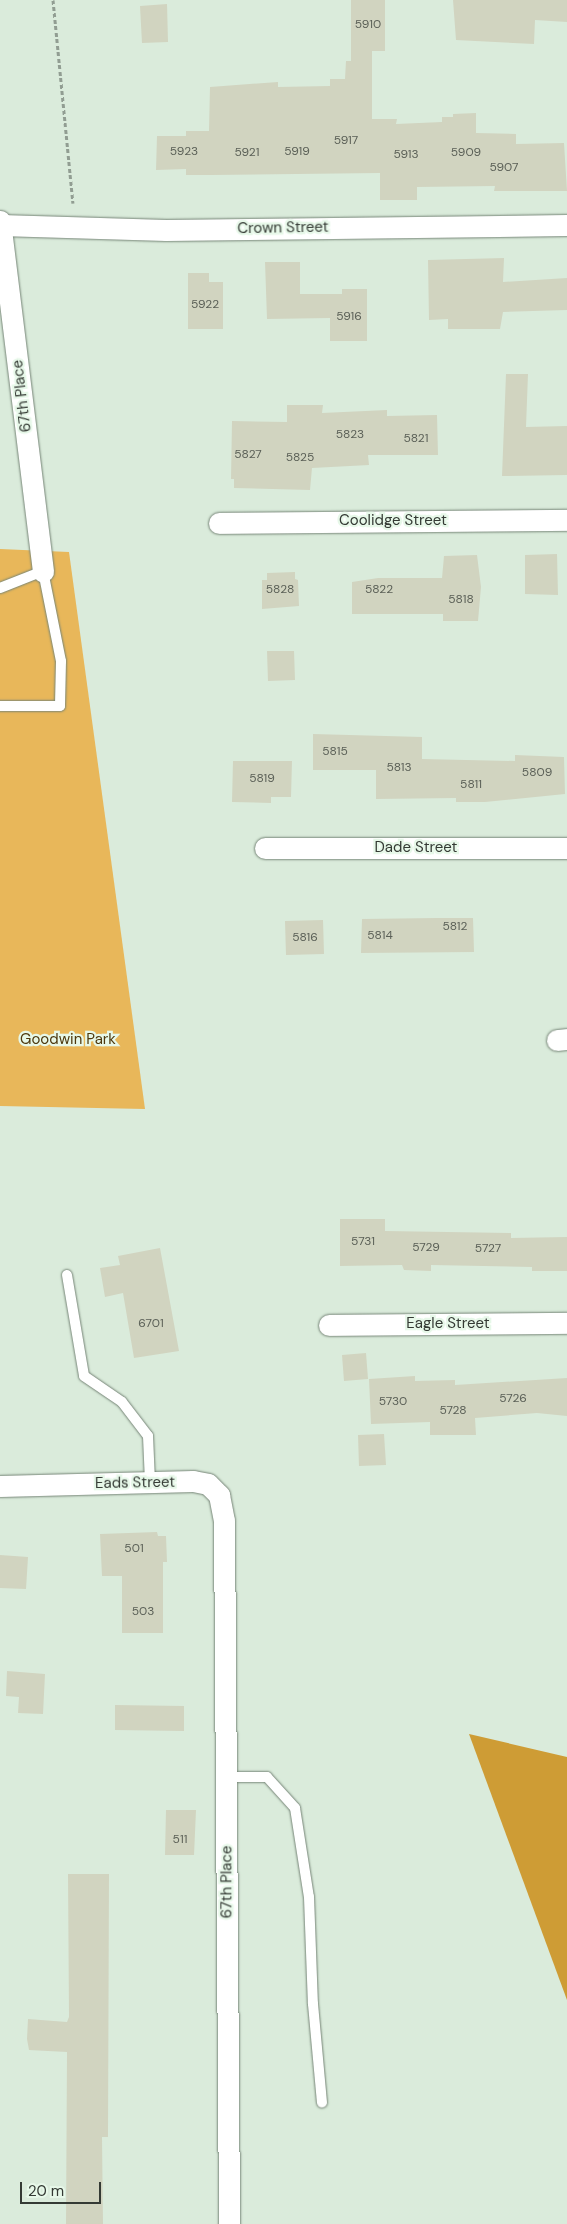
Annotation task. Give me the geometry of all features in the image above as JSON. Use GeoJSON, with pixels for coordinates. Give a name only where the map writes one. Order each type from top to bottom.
{"type":"FeatureCollection","features":[{"type":"Feature","properties":{"kind":"street","name":"Crown Street"},"geometry":{"type":"LineString","coordinates":[[0,224],[166,230],[567,225]]}},
{"type":"Feature","properties":{"kind":"street","name":"67th Place"},"geometry":{"type":"LineString","coordinates":[[0,224],[43,571]]}},
{"type":"Feature","properties":{"kind":"street","name":"Coolidge Street"},"geometry":{"type":"LineString","coordinates":[[219,523],[567,520]]}},
{"type":"Feature","properties":{"kind":"street","name":"Dade Street"},"geometry":{"type":"LineString","coordinates":[[265,848],[567,848]]}},
{"type":"Feature","properties":{"kind":"street","name":"Eagle Street"},"geometry":{"type":"LineString","coordinates":[[329,1325],[567,1323]]}},
{"type":"Feature","properties":{"kind":"street","name":"Eads Street"},"geometry":{"type":"LineString","coordinates":[[0,1486],[202,1482],[214,1489],[221,1503],[224,1541]]}},
{"type":"Feature","properties":{"kind":"street","name":"67th Place"},"geometry":{"type":"LineString","coordinates":[[224,1541],[229,2224]]}},
{"type":"Feature","properties":{"kind":"lane"},"geometry":{"type":"LineString","coordinates":[[0,588],[43,571],[61,661],[60,706],[0,706]]}},
{"type":"Feature","properties":{"kind":"lane"},"geometry":{"type":"LineString","coordinates":[[67,1275],[84,1376],[122,1402],[148,1436],[150,1482]]}},
{"type":"Feature","properties":{"kind":"lane"},"geometry":{"type":"LineString","coordinates":[[226,1777],[267,1777],[294,1808],[309,1897],[312,2004],[322,2104]]}},
{"type":"Feature","properties":{"kind":"path"},"geometry":{"type":"LineString","coordinates":[[53,0],[76,227]]}},
{"type":"Feature","properties":{"kind":"green space","name":"Goodwin Park"},"geometry":{"type":"Polygon","coordinates":[[[0,549],[69,552],[145,1109],[0,1106],[0,549]]]}},
{"type":"Feature","properties":{"kind":"shaded area"},"geometry":{"type":"Polygon","coordinates":[[[469,1734],[567,1757],[567,2000],[469,1734]]]}},
{"type":"Feature","properties":{"kind":"building"},"geometry":{"type":"Polygon","coordinates":[[[351,0],[385,0],[385,51],[372,51],[372,119],[397,119],[396,124],[442,122],[442,117],[453,117],[453,114],[476,113],[476,133],[516,134],[516,144],[564,143],[567,191],[494,191],[495,186],[417,187],[417,200],[380,200],[380,173],[186,175],[186,169],[156,170],[157,136],[186,136],[186,131],[209,131],[210,87],[278,82],[278,87],[330,86],[330,79],[345,79],[346,61],[351,61],[351,0]]]}},
{"type":"Feature","properties":{"kind":"building"},"geometry":{"type":"Polygon","coordinates":[[[453,0],[567,0],[567,22],[535,20],[534,44],[456,40],[453,0]]]}},
{"type":"Feature","properties":{"kind":"building"},"geometry":{"type":"Polygon","coordinates":[[[167,4],[168,42],[142,43],[140,6],[167,4]]]}},
{"type":"Feature","properties":{"kind":"building"},"geometry":{"type":"Polygon","coordinates":[[[504,258],[503,282],[567,278],[567,310],[503,312],[500,329],[448,329],[448,319],[429,320],[428,260],[504,258]]]}},
{"type":"Feature","properties":{"kind":"building"},"geometry":{"type":"Polygon","coordinates":[[[265,262],[300,262],[300,294],[342,294],[342,289],[367,289],[367,341],[330,341],[330,318],[267,319],[265,262]]]}},
{"type":"Feature","properties":{"kind":"building"},"geometry":{"type":"Polygon","coordinates":[[[188,273],[209,273],[209,282],[223,282],[223,329],[188,329],[188,273]]]}},
{"type":"Feature","properties":{"kind":"building"},"geometry":{"type":"Polygon","coordinates":[[[506,374],[528,374],[526,427],[567,426],[567,475],[502,476],[506,374]]]}},
{"type":"Feature","properties":{"kind":"building"},"geometry":{"type":"Polygon","coordinates":[[[287,405],[323,405],[322,413],[387,410],[387,416],[437,415],[438,455],[368,455],[369,465],[312,468],[310,490],[234,488],[234,479],[231,479],[232,421],[287,422],[287,405]]]}},
{"type":"Feature","properties":{"kind":"building"},"geometry":{"type":"Polygon","coordinates":[[[557,554],[558,595],[525,594],[525,555],[557,554]]]}},
{"type":"Feature","properties":{"kind":"building"},"geometry":{"type":"Polygon","coordinates":[[[477,555],[481,587],[478,621],[443,621],[443,614],[352,614],[352,582],[378,578],[442,578],[444,556],[477,555]]]}},
{"type":"Feature","properties":{"kind":"building"},"geometry":{"type":"Polygon","coordinates":[[[295,572],[295,579],[298,580],[299,606],[262,609],[262,580],[267,580],[267,573],[295,572]]]}},
{"type":"Feature","properties":{"kind":"building"},"geometry":{"type":"Polygon","coordinates":[[[267,651],[294,651],[295,680],[268,681],[267,651]]]}},
{"type":"Feature","properties":{"kind":"building"},"geometry":{"type":"Polygon","coordinates":[[[313,734],[422,737],[422,759],[515,761],[515,755],[564,757],[565,794],[485,802],[456,802],[456,798],[376,799],[376,770],[313,770],[313,734]]]}},
{"type":"Feature","properties":{"kind":"building"},"geometry":{"type":"Polygon","coordinates":[[[233,761],[292,761],[291,797],[271,797],[271,803],[232,802],[233,761]]]}},
{"type":"Feature","properties":{"kind":"building"},"geometry":{"type":"Polygon","coordinates":[[[473,918],[474,952],[361,953],[362,919],[473,918]]]}},
{"type":"Feature","properties":{"kind":"building"},"geometry":{"type":"Polygon","coordinates":[[[323,920],[324,954],[286,955],[285,921],[323,920]]]}},
{"type":"Feature","properties":{"kind":"building"},"geometry":{"type":"Polygon","coordinates":[[[340,1219],[385,1219],[385,1231],[511,1233],[511,1238],[567,1237],[567,1271],[532,1271],[532,1267],[431,1265],[431,1271],[404,1270],[402,1265],[340,1266],[340,1219]]]}},
{"type":"Feature","properties":{"kind":"building"},"geometry":{"type":"Polygon","coordinates":[[[160,1248],[179,1351],[134,1358],[123,1293],[105,1297],[100,1268],[120,1265],[118,1256],[160,1248]]]}},
{"type":"Feature","properties":{"kind":"building"},"geometry":{"type":"Polygon","coordinates":[[[366,1353],[368,1379],[344,1381],[342,1355],[366,1353]]]}},
{"type":"Feature","properties":{"kind":"building"},"geometry":{"type":"Polygon","coordinates":[[[415,1376],[415,1381],[455,1380],[455,1385],[567,1378],[567,1416],[537,1413],[475,1418],[476,1435],[430,1435],[430,1422],[371,1424],[369,1379],[415,1376]]]}},
{"type":"Feature","properties":{"kind":"building"},"geometry":{"type":"Polygon","coordinates":[[[384,1434],[386,1465],[359,1466],[358,1435],[384,1434]]]}},
{"type":"Feature","properties":{"kind":"building"},"geometry":{"type":"Polygon","coordinates":[[[157,1532],[158,1536],[166,1536],[167,1562],[163,1562],[163,1633],[122,1633],[122,1576],[102,1576],[100,1534],[157,1532]]]}},
{"type":"Feature","properties":{"kind":"building"},"geometry":{"type":"Polygon","coordinates":[[[0,1555],[28,1557],[26,1589],[0,1588],[0,1555]]]}},
{"type":"Feature","properties":{"kind":"building"},"geometry":{"type":"Polygon","coordinates":[[[7,1671],[45,1674],[43,1714],[18,1713],[19,1697],[6,1696],[7,1671]]]}},
{"type":"Feature","properties":{"kind":"building"},"geometry":{"type":"Polygon","coordinates":[[[115,1705],[184,1706],[184,1731],[115,1730],[115,1705]]]}},
{"type":"Feature","properties":{"kind":"building"},"geometry":{"type":"Polygon","coordinates":[[[166,1810],[196,1810],[194,1855],[165,1855],[166,1810]]]}},
{"type":"Feature","properties":{"kind":"building"},"geometry":{"type":"Polygon","coordinates":[[[68,1874],[109,1874],[108,2137],[102,2137],[103,2224],[66,2224],[67,2052],[29,2050],[27,2039],[28,2019],[67,2022],[69,2017],[68,1874]]]}}]}
